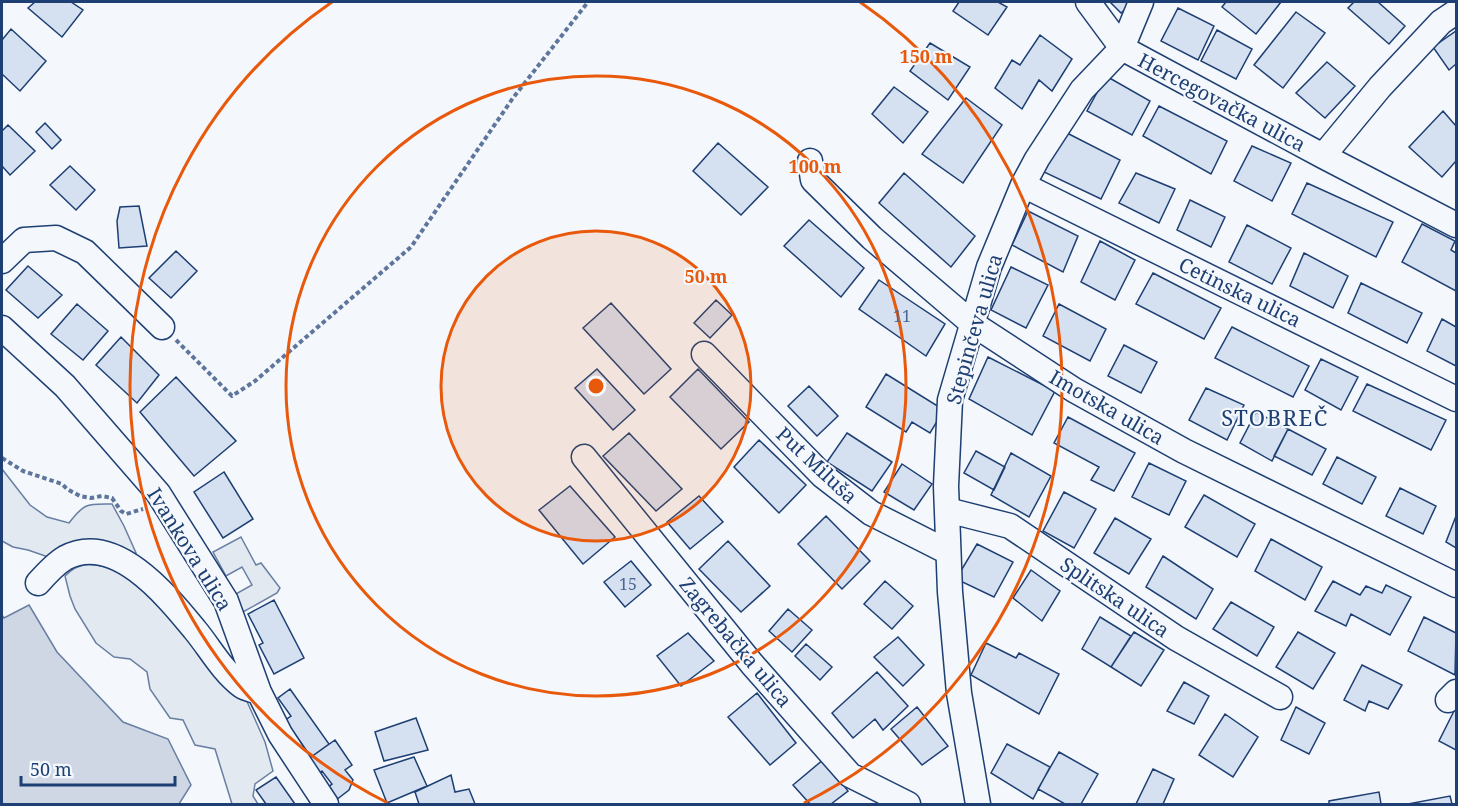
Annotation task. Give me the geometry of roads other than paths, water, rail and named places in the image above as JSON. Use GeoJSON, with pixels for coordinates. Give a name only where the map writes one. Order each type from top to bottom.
{"type":"FeatureCollection","features":[{"type":"Feature","properties":{"kind":"street"},"geometry":{"type":"LineString","coordinates":[[1088,2],[1122,48]]}},
{"type":"Feature","properties":{"kind":"street","name":"Stepinčeva ulica"},"geometry":{"type":"LineString","coordinates":[[974,804],[959,693],[950,592],[946,486],[950,400],[989,267],[1023,185],[1037,159],[1082,90],[1122,48],[1141,2]]}},
{"type":"Feature","properties":{"kind":"street","name":"Hercegovačka ulica"},"geometry":{"type":"LineString","coordinates":[[1323,156],[1380,87],[1441,22],[1456,12]]}},
{"type":"Feature","properties":{"kind":"street","name":"Hercegovačka ulica"},"geometry":{"type":"LineString","coordinates":[[1122,48],[1456,225]]}},
{"type":"Feature","properties":{"kind":"street","name":"Imotska ulica"},"geometry":{"type":"LineString","coordinates":[[810,160],[813,180],[872,238],[973,324],[1074,390],[1174,445],[1456,585]]}},
{"type":"Feature","properties":{"kind":"street","name":"Cetinska ulica"},"geometry":{"type":"LineString","coordinates":[[1023,185],[1456,399]]}},
{"type":"Feature","properties":{"kind":"street"},"geometry":{"type":"LineString","coordinates":[[2,261],[24,240],[56,238],[85,252],[162,327]]}},
{"type":"Feature","properties":{"kind":"street","name":"Ivankova ulica"},"geometry":{"type":"LineString","coordinates":[[2,328],[65,386],[158,492],[226,601],[259,692],[280,734],[326,804]]}},
{"type":"Feature","properties":{"kind":"street","name":"Put Miluša"},"geometry":{"type":"LineString","coordinates":[[704,354],[823,476],[871,513],[948,552]]}},
{"type":"Feature","properties":{"kind":"street","name":"Zagrebačka ulica"},"geometry":{"type":"LineString","coordinates":[[584,457],[752,664],[850,775],[908,804]]}},
{"type":"Feature","properties":{"kind":"street","name":"Splitska ulica"},"geometry":{"type":"LineString","coordinates":[[947,510],[1010,526],[1176,638],[1280,697]]}},
{"type":"Feature","properties":{"kind":"street"},"geometry":{"type":"LineString","coordinates":[[38,583],[64,559],[77,553],[94,552],[122,561],[137,569],[163,594],[223,668],[243,687],[259,692]]}},
{"type":"Feature","properties":{"kind":"district","name":"STOBREČ"},"geometry":{"type":"Point","coordinates":[1275,417]}}]}
